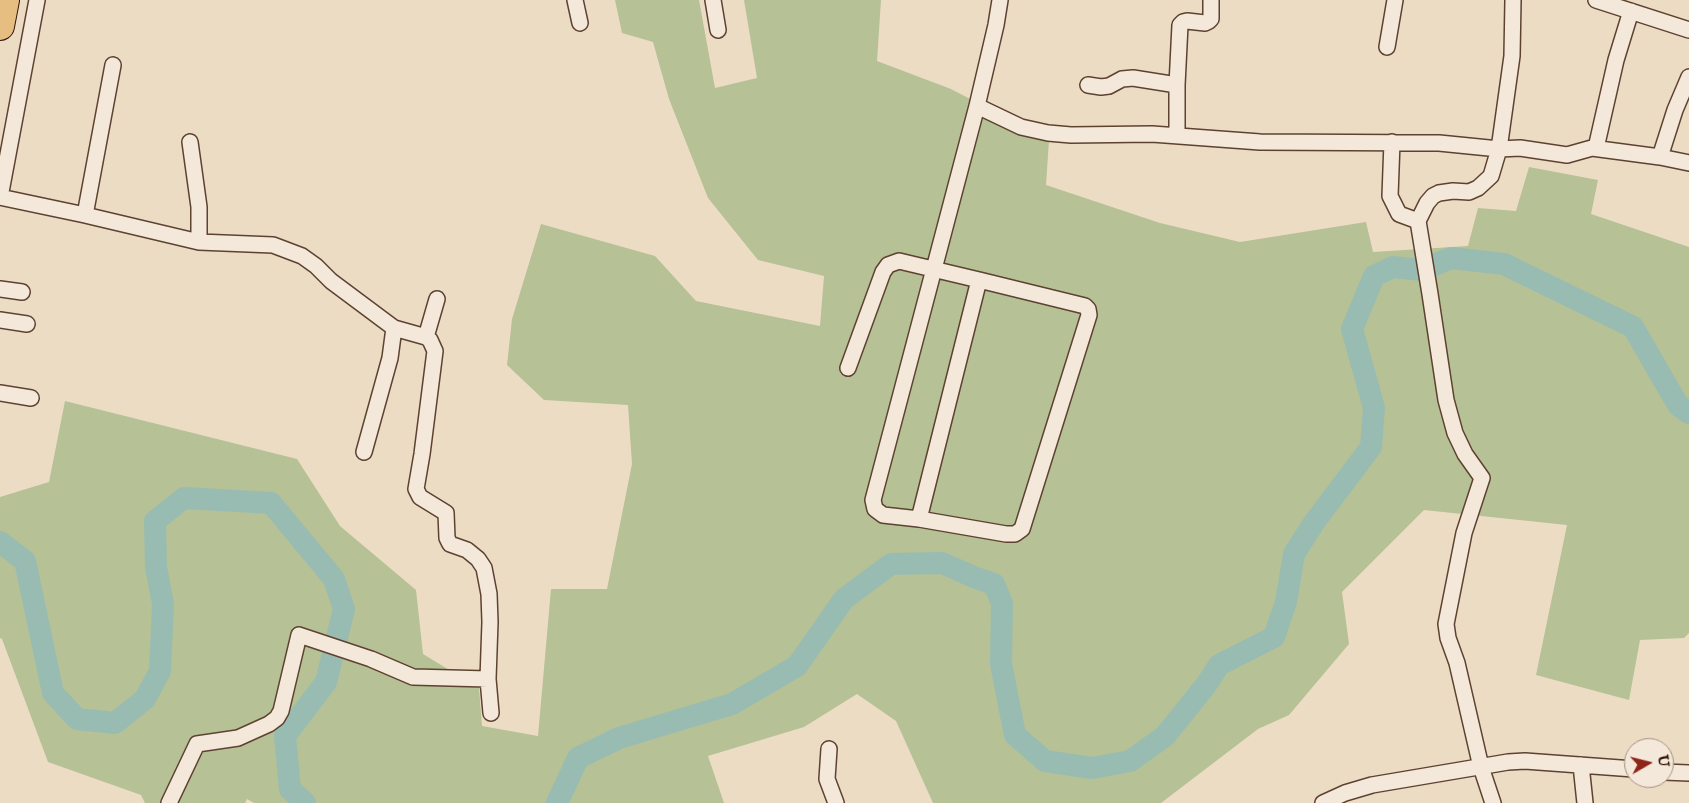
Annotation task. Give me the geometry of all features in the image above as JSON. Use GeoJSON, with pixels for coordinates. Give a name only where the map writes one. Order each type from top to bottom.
{"type":"FeatureCollection","features":[{"type":"Feature","properties":{"kind":"highway"},"geometry":{"type":"LineString","coordinates":[[0,26],[6,0]]}},
{"type":"Feature","properties":{"kind":"street"},"geometry":{"type":"LineString","coordinates":[[37,0],[0,197],[199,242],[273,245],[302,256],[394,328],[426,337],[430,340],[435,352],[424,445],[416,490],[420,497],[446,514],[447,538],[450,544],[467,550],[478,559],[484,568],[489,594],[488,678],[491,712]]}},
{"type":"Feature","properties":{"kind":"street"},"geometry":{"type":"LineString","coordinates":[[575,0],[580,24]]}},
{"type":"Feature","properties":{"kind":"street"},"geometry":{"type":"LineString","coordinates":[[713,0],[718,30]]}},
{"type":"Feature","properties":{"kind":"street"},"geometry":{"type":"LineString","coordinates":[[848,368],[883,272],[888,265],[899,261],[934,269],[1085,306],[1089,315],[1022,528],[1015,534],[1006,534],[919,519],[883,515],[874,509],[872,500],[934,269],[977,106],[1000,0]]}},
{"type":"Feature","properties":{"kind":"street"},"geometry":{"type":"LineString","coordinates":[[1177,136],[1180,25],[1187,21],[1205,23],[1209,21],[1211,19],[1211,0]]}},
{"type":"Feature","properties":{"kind":"street"},"geometry":{"type":"LineString","coordinates":[[1387,48],[1395,0]]}},
{"type":"Feature","properties":{"kind":"street"},"geometry":{"type":"LineString","coordinates":[[1493,803],[1481,767],[1446,624],[1464,533],[1482,478],[1465,454],[1455,433],[1443,385],[1419,225],[1427,203],[1433,196],[1439,193],[1454,191],[1469,192],[1478,188],[1491,176],[1499,149],[1512,56],[1513,0]]}},
{"type":"Feature","properties":{"kind":"street"},"geometry":{"type":"LineString","coordinates":[[1596,0],[1689,30]]}},
{"type":"Feature","properties":{"kind":"street"},"geometry":{"type":"LineString","coordinates":[[1596,148],[1616,60],[1631,11]]}},
{"type":"Feature","properties":{"kind":"street"},"geometry":{"type":"LineString","coordinates":[[85,215],[113,65]]}},
{"type":"Feature","properties":{"kind":"street"},"geometry":{"type":"LineString","coordinates":[[1660,157],[1675,110],[1689,77]]}},
{"type":"Feature","properties":{"kind":"street"},"geometry":{"type":"LineString","coordinates":[[1088,85],[1101,88],[1122,79],[1132,78],[1177,85]]}},
{"type":"Feature","properties":{"kind":"street"},"geometry":{"type":"LineString","coordinates":[[977,106],[1021,127],[1048,133],[1071,135],[1177,136],[1260,142],[1439,143],[1499,149],[1520,148],[1567,155],[1573,155],[1584,149],[1596,148],[1689,162]]}},
{"type":"Feature","properties":{"kind":"street"},"geometry":{"type":"LineString","coordinates":[[190,142],[198,207],[199,242]]}},
{"type":"Feature","properties":{"kind":"street"},"geometry":{"type":"LineString","coordinates":[[1392,142],[1390,196],[1399,214],[1419,225]]}},
{"type":"Feature","properties":{"kind":"street"},"geometry":{"type":"LineString","coordinates":[[919,519],[979,280]]}},
{"type":"Feature","properties":{"kind":"street"},"geometry":{"type":"LineString","coordinates":[[0,289],[22,292]]}},
{"type":"Feature","properties":{"kind":"street"},"geometry":{"type":"LineString","coordinates":[[426,337],[437,300]]}},
{"type":"Feature","properties":{"kind":"street"},"geometry":{"type":"LineString","coordinates":[[0,320],[27,324]]}},
{"type":"Feature","properties":{"kind":"street"},"geometry":{"type":"LineString","coordinates":[[364,452],[390,358],[394,328]]}},
{"type":"Feature","properties":{"kind":"street"},"geometry":{"type":"LineString","coordinates":[[0,393],[31,398]]}},
{"type":"Feature","properties":{"kind":"street"},"geometry":{"type":"LineString","coordinates":[[169,803],[197,744],[238,738],[269,724],[277,718],[282,711],[298,636],[301,635],[371,659],[413,676],[488,678]]}},
{"type":"Feature","properties":{"kind":"street"},"geometry":{"type":"LineString","coordinates":[[829,749],[827,779],[836,803]]}},
{"type":"Feature","properties":{"kind":"street"},"geometry":{"type":"LineString","coordinates":[[1323,803],[1372,785],[1508,762],[1526,761],[1624,768]]}},
{"type":"Feature","properties":{"kind":"street"},"geometry":{"type":"LineString","coordinates":[[1581,765],[1584,803]]}},
{"type":"Feature","properties":{"kind":"street"},"geometry":{"type":"LineString","coordinates":[[1674,772],[1689,773]]}},
{"type":"Feature","properties":{"kind":"green space"},"geometry":{"type":"Polygon","coordinates":[[[615,0],[699,0],[715,88],[757,78],[744,0],[881,0],[877,61],[951,89],[1049,140],[1046,185],[1160,223],[1240,242],[1366,222],[1373,252],[1468,246],[1478,208],[1516,211],[1529,167],[1598,180],[1591,214],[1689,247],[1689,633],[1684,638],[1640,640],[1629,700],[1536,675],[1567,525],[1424,510],[1342,592],[1349,644],[1289,715],[1258,729],[1161,803],[933,803],[896,721],[857,694],[804,727],[708,756],[724,803],[254,803],[247,799],[245,803],[145,803],[141,795],[48,762],[2,639],[0,638],[0,497],[49,482],[65,401],[297,459],[340,526],[416,590],[423,654],[479,688],[482,726],[538,736],[551,589],[607,589],[632,464],[628,405],[544,400],[507,365],[512,319],[541,224],[655,256],[696,301],[820,326],[824,276],[758,260],[708,198],[669,99],[653,42],[622,33],[615,0]]]}},
{"type":"Feature","properties":{"kind":"waterway"},"geometry":{"type":"LineString","coordinates":[[557,803],[578,758],[619,738],[732,704],[797,666],[844,599],[891,564],[942,563],[994,584],[1002,603],[1001,664],[1015,735],[1045,761],[1092,768],[1130,761],[1165,736],[1206,685],[1219,665],[1274,637],[1286,602],[1294,554],[1313,524],[1371,447],[1374,408],[1352,329],[1374,276],[1393,267],[1422,270],[1451,258],[1504,264],[1633,327],[1678,405],[1689,413]]}},
{"type":"Feature","properties":{"kind":"waterway"},"geometry":{"type":"LineString","coordinates":[[0,542],[25,561],[53,693],[77,719],[115,723],[145,699],[160,671],[163,604],[156,567],[155,521],[184,498],[271,503],[334,579],[344,609],[326,682],[285,736],[290,789],[305,803]]}}]}
